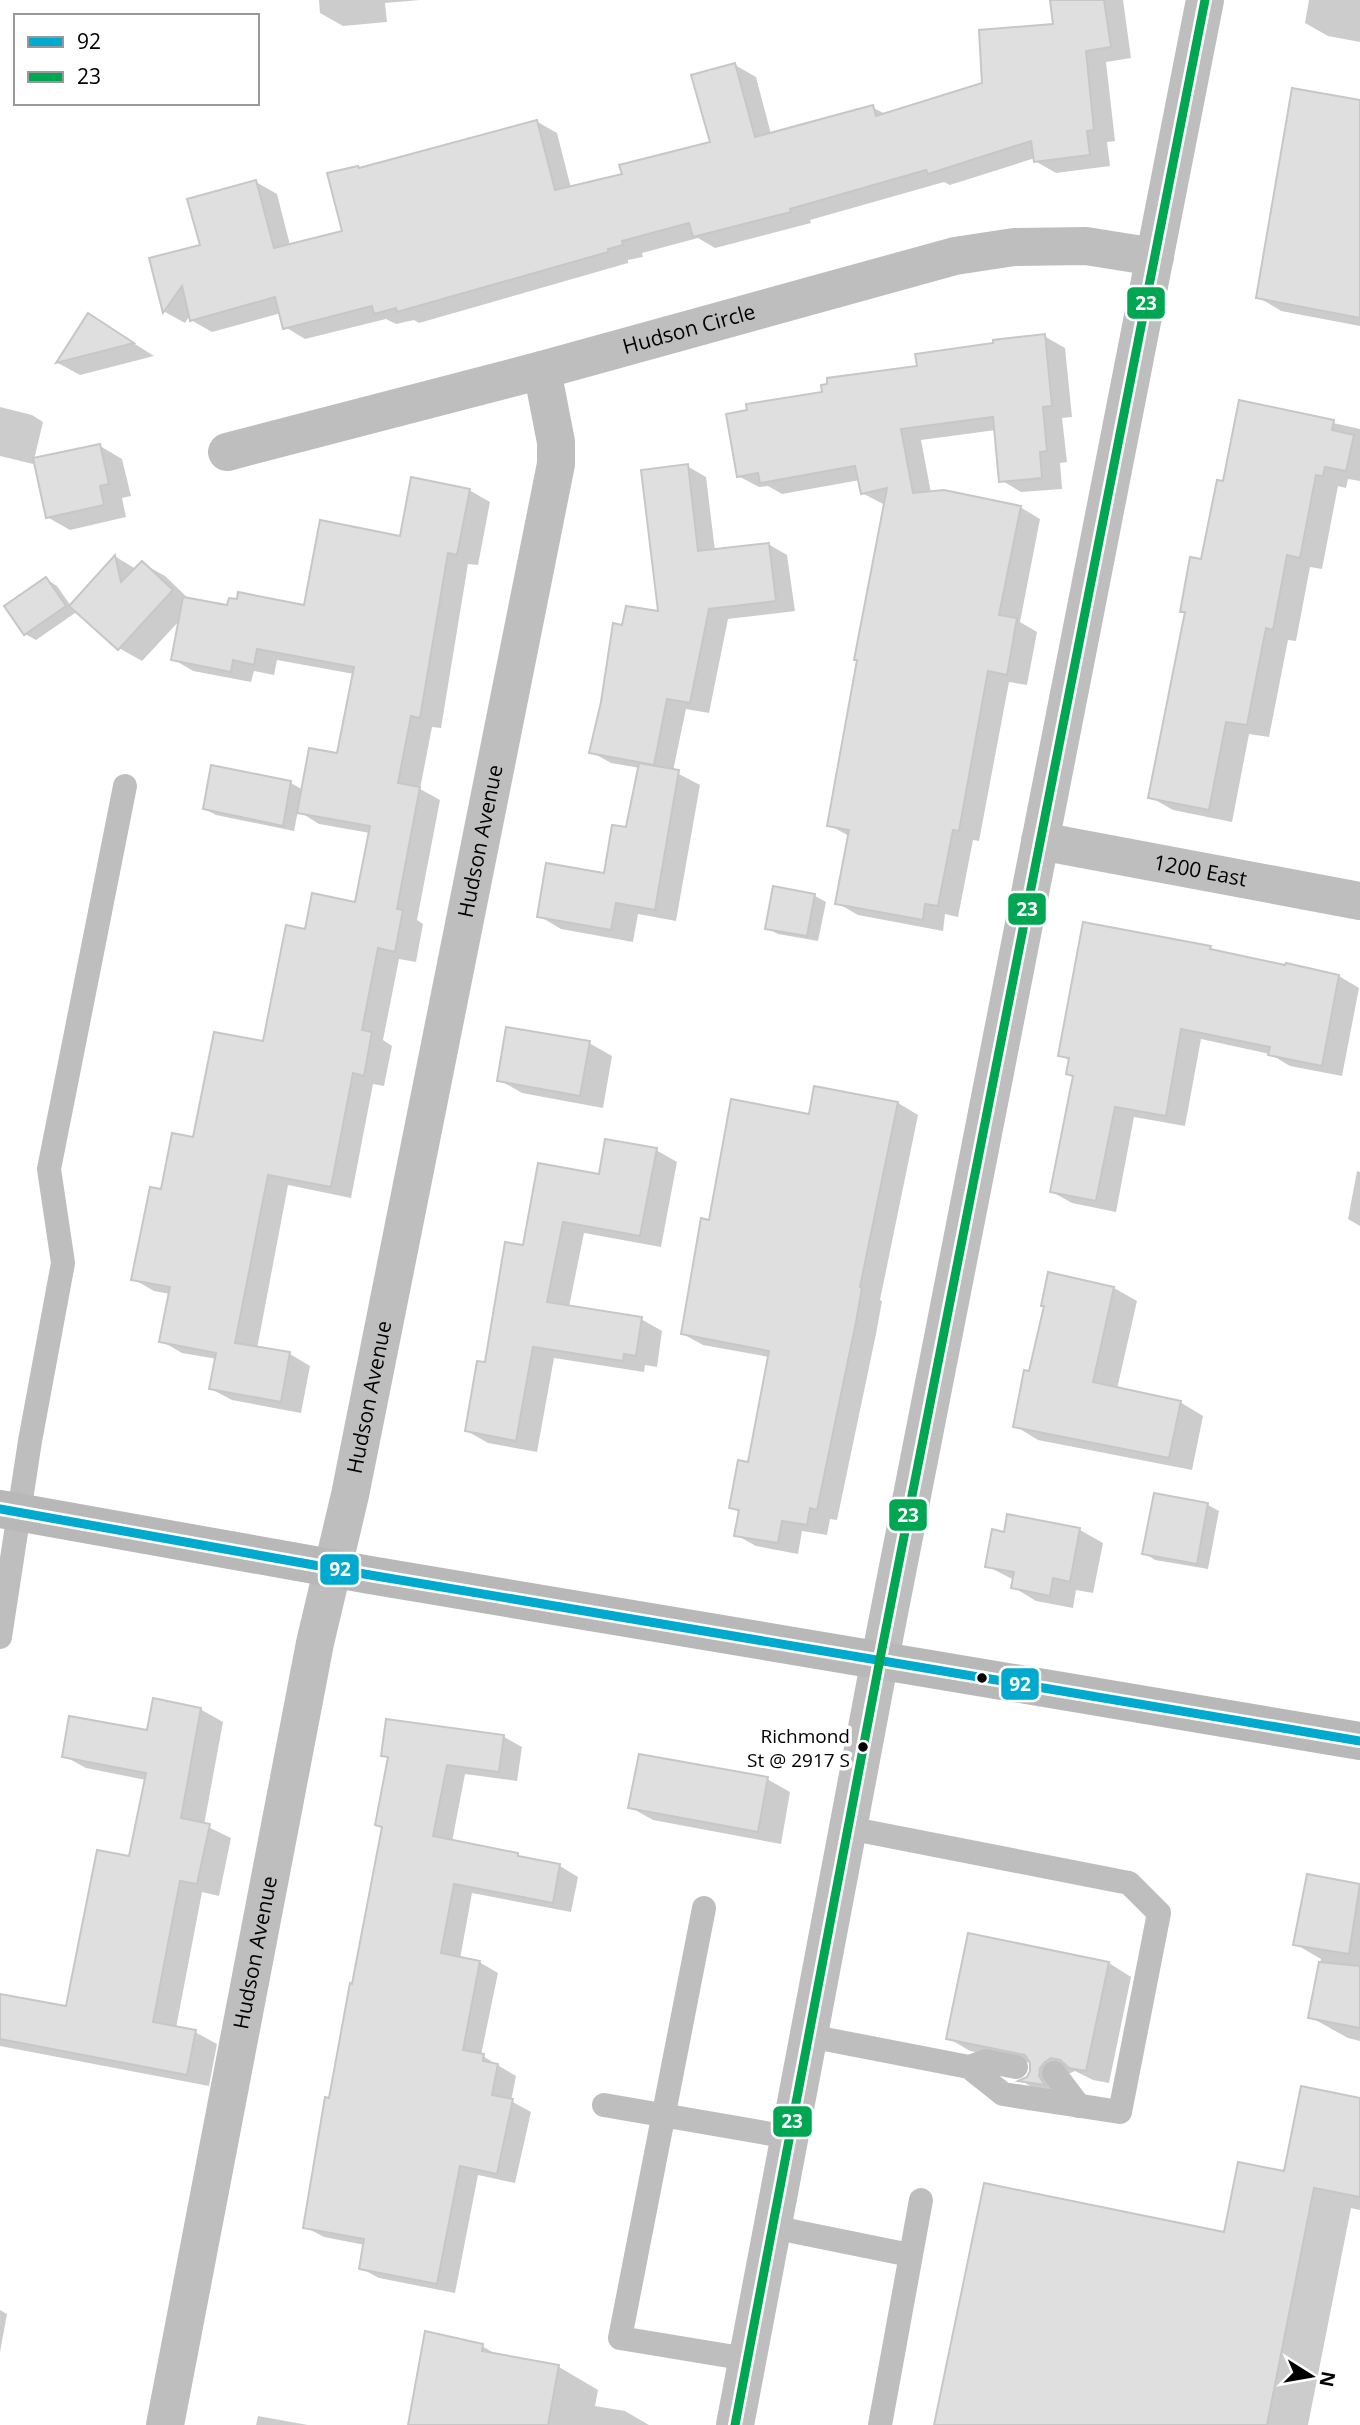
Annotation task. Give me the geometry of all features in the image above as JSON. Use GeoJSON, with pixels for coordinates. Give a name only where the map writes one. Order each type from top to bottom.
{"type":"FeatureCollection","features":[{"type":"Feature","properties":{"kind":"main road"},"geometry":{"type":"LineString","coordinates":[[10,1511],[332,1568],[1360,1741]]}},
{"type":"Feature","properties":{"kind":"street"},"geometry":{"type":"LineString","coordinates":[[735,2425],[880,1659],[1205,0]]}},
{"type":"Feature","properties":{"kind":"street","name":"Hudson Circle"},"geometry":{"type":"LineString","coordinates":[[227,452],[542,370],[955,256],[1014,247],[1086,246],[1154,257]]}},
{"type":"Feature","properties":{"kind":"street","name":"Hudson Avenue"},"geometry":{"type":"LineString","coordinates":[[165,2425],[315,1643],[350,1495],[556,464],[556,442],[542,370]]}},
{"type":"Feature","properties":{"kind":"street","name":"1200 East"},"geometry":{"type":"LineString","coordinates":[[1040,841],[1360,901]]}},
{"type":"Feature","properties":{"kind":"lane"},"geometry":{"type":"LineString","coordinates":[[0,1637],[10,1511],[30,1441],[63,1263],[49,1169],[125,786]]}},
{"type":"Feature","properties":{"kind":"lane"},"geometry":{"type":"LineString","coordinates":[[809,2036],[969,2067],[1003,2094],[1120,2112],[1159,1913],[1129,1883],[848,1828]]}},
{"type":"Feature","properties":{"kind":"lane"},"geometry":{"type":"LineString","coordinates":[[704,1908],[620,2338],[747,2359]]}},
{"type":"Feature","properties":{"kind":"lane"},"geometry":{"type":"LineString","coordinates":[[969,2067],[986,2061],[1016,2067]]}},
{"type":"Feature","properties":{"kind":"lane"},"geometry":{"type":"LineString","coordinates":[[1054,2073],[1079,2106]]}},
{"type":"Feature","properties":{"kind":"lane"},"geometry":{"type":"LineString","coordinates":[[604,2105],[789,2137]]}},
{"type":"Feature","properties":{"kind":"lane"},"geometry":{"type":"LineString","coordinates":[[880,2425],[921,2200]]}},
{"type":"Feature","properties":{"kind":"lane"},"geometry":{"type":"LineString","coordinates":[[772,2227],[910,2255]]}},
{"type":"Feature","properties":{"kind":"building"},"geometry":{"type":"Polygon","coordinates":[[[1050,0],[1104,0],[1111,47],[1086,51],[1094,130],[1087,131],[1090,155],[1034,162],[1031,141],[928,174],[926,170],[790,209],[791,212],[693,237],[689,223],[622,241],[623,245],[608,249],[608,252],[397,312],[396,308],[374,314],[372,306],[283,329],[275,297],[190,321],[182,286],[163,313],[149,258],[200,245],[187,199],[256,180],[274,248],[342,231],[327,173],[358,166],[359,168],[537,120],[555,190],[622,174],[619,165],[710,142],[691,75],[735,63],[755,137],[873,105],[876,116],[982,83],[979,30],[1053,24],[1050,0]]]}},
{"type":"Feature","properties":{"kind":"building"},"geometry":{"type":"Polygon","coordinates":[[[1292,88],[1360,100],[1360,318],[1256,298],[1292,88]]]}},
{"type":"Feature","properties":{"kind":"building"},"geometry":{"type":"Polygon","coordinates":[[[88,313],[134,343],[56,363],[88,313]]]}},
{"type":"Feature","properties":{"kind":"building"},"geometry":{"type":"Polygon","coordinates":[[[1045,334],[1052,406],[1043,407],[1047,451],[1040,452],[1042,478],[999,482],[993,417],[901,429],[913,493],[944,490],[1021,506],[999,615],[1017,618],[1007,675],[988,671],[959,831],[953,830],[938,906],[925,904],[923,920],[835,904],[849,830],[827,826],[857,660],[854,660],[887,488],[861,494],[855,466],[760,483],[758,473],[737,477],[726,414],[747,410],[746,404],[822,392],[821,385],[827,384],[827,378],[917,366],[915,354],[1045,334]]]}},
{"type":"Feature","properties":{"kind":"building"},"geometry":{"type":"Polygon","coordinates":[[[1239,400],[1334,420],[1332,430],[1354,435],[1346,471],[1325,467],[1323,476],[1316,475],[1300,558],[1287,555],[1273,630],[1266,628],[1247,725],[1226,722],[1209,810],[1148,798],[1185,612],[1180,612],[1190,557],[1201,559],[1217,480],[1223,481],[1239,400]]]}},
{"type":"Feature","properties":{"kind":"building"},"geometry":{"type":"Polygon","coordinates":[[[100,444],[109,484],[100,486],[104,505],[46,518],[33,458],[100,444]]]}},
{"type":"Feature","properties":{"kind":"building"},"geometry":{"type":"Polygon","coordinates":[[[688,464],[698,551],[769,543],[776,601],[709,609],[690,703],[667,699],[654,765],[589,753],[601,702],[613,623],[622,625],[626,606],[658,611],[641,470],[688,464]]]}},
{"type":"Feature","properties":{"kind":"building"},"geometry":{"type":"Polygon","coordinates":[[[411,477],[470,489],[457,555],[448,553],[420,718],[411,716],[398,783],[420,787],[397,909],[403,910],[395,952],[378,948],[362,1030],[372,1032],[364,1076],[353,1073],[331,1187],[268,1175],[235,1343],[290,1352],[281,1402],[209,1389],[216,1353],[159,1342],[170,1287],[131,1280],[150,1187],[161,1189],[172,1133],[193,1137],[214,1032],[263,1041],[286,925],[305,929],[312,893],[355,902],[370,826],[297,813],[309,748],[337,753],[354,667],[257,649],[254,665],[233,660],[231,672],[171,660],[183,597],[227,605],[229,598],[237,599],[238,592],[304,605],[320,520],[400,536],[411,477]]]}},
{"type":"Feature","properties":{"kind":"building"},"geometry":{"type":"Polygon","coordinates":[[[115,555],[121,582],[142,561],[173,590],[118,650],[69,606],[115,555]]]}},
{"type":"Feature","properties":{"kind":"building"},"geometry":{"type":"Polygon","coordinates":[[[46,577],[66,606],[24,635],[4,606],[46,577]]]}},
{"type":"Feature","properties":{"kind":"building"},"geometry":{"type":"Polygon","coordinates":[[[639,763],[679,770],[655,910],[616,903],[611,930],[537,917],[546,863],[604,873],[612,825],[626,827],[639,763]]]}},
{"type":"Feature","properties":{"kind":"building"},"geometry":{"type":"Polygon","coordinates":[[[211,765],[291,781],[283,826],[203,809],[211,765]]]}},
{"type":"Feature","properties":{"kind":"building"},"geometry":{"type":"Polygon","coordinates":[[[773,886],[815,894],[807,936],[765,929],[773,886]]]}},
{"type":"Feature","properties":{"kind":"building"},"geometry":{"type":"Polygon","coordinates":[[[1083,922],[1211,946],[1210,949],[1339,975],[1322,1066],[1268,1055],[1270,1047],[1181,1029],[1166,1116],[1115,1107],[1096,1201],[1050,1192],[1073,1076],[1066,1074],[1069,1058],[1058,1056],[1083,922]]]}},
{"type":"Feature","properties":{"kind":"building"},"geometry":{"type":"Polygon","coordinates":[[[506,1027],[590,1041],[580,1096],[497,1081],[506,1027]]]}},
{"type":"Feature","properties":{"kind":"building"},"geometry":{"type":"Polygon","coordinates":[[[814,1086],[898,1102],[817,1510],[810,1508],[807,1525],[782,1521],[778,1543],[734,1536],[739,1510],[729,1508],[738,1460],[748,1462],[769,1351],[681,1334],[701,1218],[709,1220],[731,1099],[809,1114],[814,1086]]]}},
{"type":"Feature","properties":{"kind":"building"},"geometry":{"type":"Polygon","coordinates":[[[605,1139],[657,1148],[640,1236],[563,1222],[547,1302],[642,1317],[636,1356],[624,1354],[623,1361],[533,1347],[516,1441],[465,1431],[477,1361],[485,1362],[505,1242],[523,1245],[538,1163],[599,1174],[605,1139]]]}},
{"type":"Feature","properties":{"kind":"building"},"geometry":{"type":"Polygon","coordinates":[[[1048,1272],[1114,1287],[1093,1382],[1181,1401],[1169,1458],[1013,1427],[1024,1370],[1029,1371],[1044,1306],[1041,1306],[1048,1272]]]}},
{"type":"Feature","properties":{"kind":"building"},"geometry":{"type":"Polygon","coordinates":[[[1154,1493],[1208,1503],[1197,1564],[1142,1554],[1154,1493]]]}},
{"type":"Feature","properties":{"kind":"building"},"geometry":{"type":"Polygon","coordinates":[[[1007,1514],[1080,1528],[1070,1582],[1053,1578],[1050,1596],[1011,1588],[1014,1572],[985,1567],[992,1529],[1004,1532],[1007,1514]]]}},
{"type":"Feature","properties":{"kind":"building"},"geometry":{"type":"Polygon","coordinates":[[[153,1698],[201,1708],[181,1818],[210,1824],[197,1884],[180,1881],[153,2022],[196,2030],[187,2075],[0,2039],[0,1994],[66,2006],[97,1850],[129,1856],[146,1773],[62,1757],[69,1716],[147,1730],[153,1698]]]}},
{"type":"Feature","properties":{"kind":"building"},"geometry":{"type":"Polygon","coordinates":[[[386,1719],[504,1735],[499,1772],[447,1765],[433,1836],[560,1864],[553,1903],[454,1884],[441,1953],[480,1961],[463,2050],[484,2054],[483,2061],[498,2064],[492,2095],[513,2099],[497,2174],[460,2166],[437,2284],[359,2269],[364,2239],[303,2228],[325,2097],[329,2098],[382,1827],[375,1825],[388,1757],[381,1756],[386,1719]]]}},
{"type":"Feature","properties":{"kind":"building"},"geometry":{"type":"Polygon","coordinates":[[[639,1754],[768,1777],[758,1832],[628,1808],[639,1754]]]}},
{"type":"Feature","properties":{"kind":"building"},"geometry":{"type":"Polygon","coordinates":[[[1307,1874],[1360,1884],[1349,1954],[1293,1945],[1307,1874]]]}},
{"type":"Feature","properties":{"kind":"building"},"geometry":{"type":"Polygon","coordinates":[[[968,1933],[1109,1962],[1086,2071],[1069,2068],[1060,2060],[1051,2058],[1040,2068],[1039,2076],[1045,2085],[1018,2081],[1027,2077],[1030,2071],[1030,2063],[1025,2055],[946,2039],[968,1933]]]}},
{"type":"Feature","properties":{"kind":"building"},"geometry":{"type":"Polygon","coordinates":[[[1319,1962],[1360,1966],[1360,2028],[1308,2018],[1319,1962]]]}},
{"type":"Feature","properties":{"kind":"building"},"geometry":{"type":"Polygon","coordinates":[[[1301,2086],[1360,2098],[1360,2197],[1314,2188],[1267,2425],[934,2425],[984,2183],[1224,2232],[1238,2162],[1284,2171],[1301,2086]]]}},
{"type":"Feature","properties":{"kind":"building"},"geometry":{"type":"Polygon","coordinates":[[[425,2331],[483,2344],[482,2351],[559,2365],[548,2425],[408,2425],[425,2331]]]}},
{"type":"Feature","properties":{"kind":"transit line","name":"23"},"geometry":{"type":"LineString","coordinates":[[735,2425],[880,1659],[1205,0]]}},
{"type":"Feature","properties":{"kind":"transit line","name":"92"},"geometry":{"type":"LineString","coordinates":[[0,1509],[370,1575],[1360,1741]]}},
{"type":"Feature","properties":{"kind":"place","name":"Richmond St @ 2917 S"},"geometry":{"type":"Point","coordinates":[863,1747]}}]}
